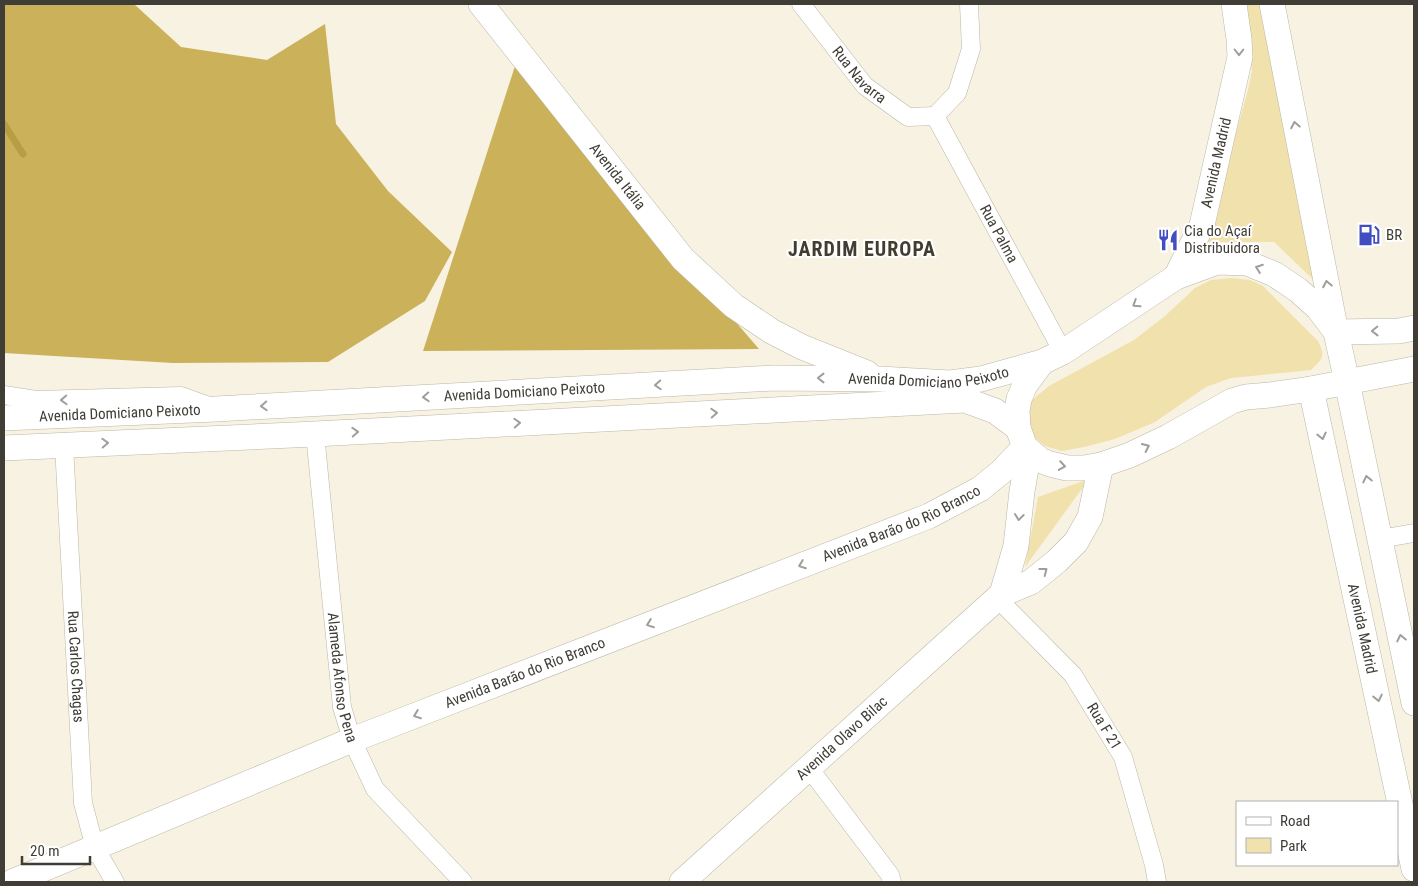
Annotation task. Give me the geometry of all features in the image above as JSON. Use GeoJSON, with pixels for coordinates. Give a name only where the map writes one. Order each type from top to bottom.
{"type":"FeatureCollection","features":[{"type":"Feature","properties":{"kind":"main road","name":"Avenida Itália"},"geometry":{"type":"LineString","coordinates":[[481,4],[683,259],[734,306],[771,331],[802,347],[880,378]]}},
{"type":"Feature","properties":{"kind":"main road","name":"Avenida Madrid"},"geometry":{"type":"LineString","coordinates":[[1176,278],[1202,225],[1240,56],[1234,4]]}},
{"type":"Feature","properties":{"kind":"main road"},"geometry":{"type":"LineString","coordinates":[[1272,4],[1336,332],[1414,703]]}},
{"type":"Feature","properties":{"kind":"main road"},"geometry":{"type":"LineString","coordinates":[[999,596],[1016,546],[1022,491],[1024,442],[1017,411],[1019,399],[1025,385],[1052,357],[1176,278],[1217,262],[1247,263],[1274,274],[1298,290],[1318,308],[1336,332]]}},
{"type":"Feature","properties":{"kind":"main road"},"geometry":{"type":"LineString","coordinates":[[1336,332],[1399,331],[1414,328]]}},
{"type":"Feature","properties":{"kind":"main road"},"geometry":{"type":"LineString","coordinates":[[771,331],[780,355],[774,378]]}},
{"type":"Feature","properties":{"kind":"main road","name":"Avenida Domiciano Peixoto"},"geometry":{"type":"LineString","coordinates":[[4,418],[216,409],[774,378],[880,378],[950,382],[981,379],[1052,357]]}},
{"type":"Feature","properties":{"kind":"main road","name":"Avenida Domiciano Peixoto"},"geometry":{"type":"LineString","coordinates":[[4,448],[315,434],[965,400],[995,411],[1040,460],[1067,468],[1084,468],[1101,465],[1130,455],[1168,437],[1232,401],[1246,396],[1270,395],[1312,389],[1414,369]]}},
{"type":"Feature","properties":{"kind":"main road","name":"Avenida Madrid"},"geometry":{"type":"LineString","coordinates":[[1312,389],[1414,869]]}},
{"type":"Feature","properties":{"kind":"main road","name":"Avenida Barão do Rio Branco"},"geometry":{"type":"LineString","coordinates":[[12,882],[352,740],[929,516],[980,489],[1001,472],[1024,442]]}},
{"type":"Feature","properties":{"kind":"main road","name":"Avenida Olavo Bilac"},"geometry":{"type":"LineString","coordinates":[[682,882],[999,596],[1031,582],[1057,561],[1076,542],[1090,517],[1101,465]]}},
{"type":"Feature","properties":{"kind":"street","name":"Rua Navarra"},"geometry":{"type":"LineString","coordinates":[[801,4],[866,86],[908,117],[935,116]]}},
{"type":"Feature","properties":{"kind":"street"},"geometry":{"type":"LineString","coordinates":[[935,116],[957,93],[971,49],[969,4]]}},
{"type":"Feature","properties":{"kind":"street","name":"Rua Palma"},"geometry":{"type":"LineString","coordinates":[[935,116],[1052,357]]}},
{"type":"Feature","properties":{"kind":"street"},"geometry":{"type":"LineString","coordinates":[[4,395],[36,400],[181,396],[216,409]]}},
{"type":"Feature","properties":{"kind":"street","name":"Alameda Afonso Pena"},"geometry":{"type":"LineString","coordinates":[[315,434],[342,708],[352,740],[375,790],[462,882]]}},
{"type":"Feature","properties":{"kind":"street","name":"Rua Carlos Chagas"},"geometry":{"type":"LineString","coordinates":[[64,445],[83,804],[95,848],[115,882]]}},
{"type":"Feature","properties":{"kind":"street"},"geometry":{"type":"LineString","coordinates":[[1380,539],[1414,534]]}},
{"type":"Feature","properties":{"kind":"street","name":"Rua F 21"},"geometry":{"type":"LineString","coordinates":[[999,596],[1073,675],[1123,757],[1154,865],[1157,882]]}},
{"type":"Feature","properties":{"kind":"street"},"geometry":{"type":"LineString","coordinates":[[809,768],[890,875],[892,882]]}},
{"type":"Feature","properties":{"kind":"green space"},"geometry":{"type":"Polygon","coordinates":[[[1241,4],[1264,4],[1320,286],[1274,242],[1206,242],[1252,71],[1241,4]]]}},
{"type":"Feature","properties":{"kind":"green space"},"geometry":{"type":"Polygon","coordinates":[[[1231,278],[1250,280],[1263,286],[1318,341],[1322,357],[1311,370],[1231,378],[1206,387],[1155,422],[1115,439],[1084,447],[1062,451],[1045,446],[1036,439],[1029,428],[1027,416],[1032,400],[1049,386],[1134,340],[1165,316],[1195,288],[1211,280],[1231,278]]]}},
{"type":"Feature","properties":{"kind":"green space"},"geometry":{"type":"Polygon","coordinates":[[[1089,479],[1025,567],[1038,497],[1089,479]]]}},
{"type":"Feature","properties":{"kind":"shaded area"},"geometry":{"type":"Polygon","coordinates":[[[4,4],[134,4],[181,47],[267,60],[325,24],[336,124],[388,191],[452,252],[425,301],[328,362],[173,363],[4,353],[4,4]]]}},
{"type":"Feature","properties":{"kind":"shaded area"},"geometry":{"type":"Polygon","coordinates":[[[515,66],[759,349],[423,351],[515,66]]]}},
{"type":"Feature","properties":{"kind":"waterway"},"geometry":{"type":"LineString","coordinates":[[4,124],[23,154]]}},
{"type":"Feature","properties":{"kind":"place","name":"BR"},"geometry":{"type":"Point","coordinates":[1369,235]}},
{"type":"Feature","properties":{"kind":"place","name":"Cia do Açaí Distribuidora"},"geometry":{"type":"Point","coordinates":[1168,240]}},
{"type":"Feature","properties":{"kind":"district","name":"JARDIM EUROPA"},"geometry":{"type":"Point","coordinates":[862,249]}}]}
